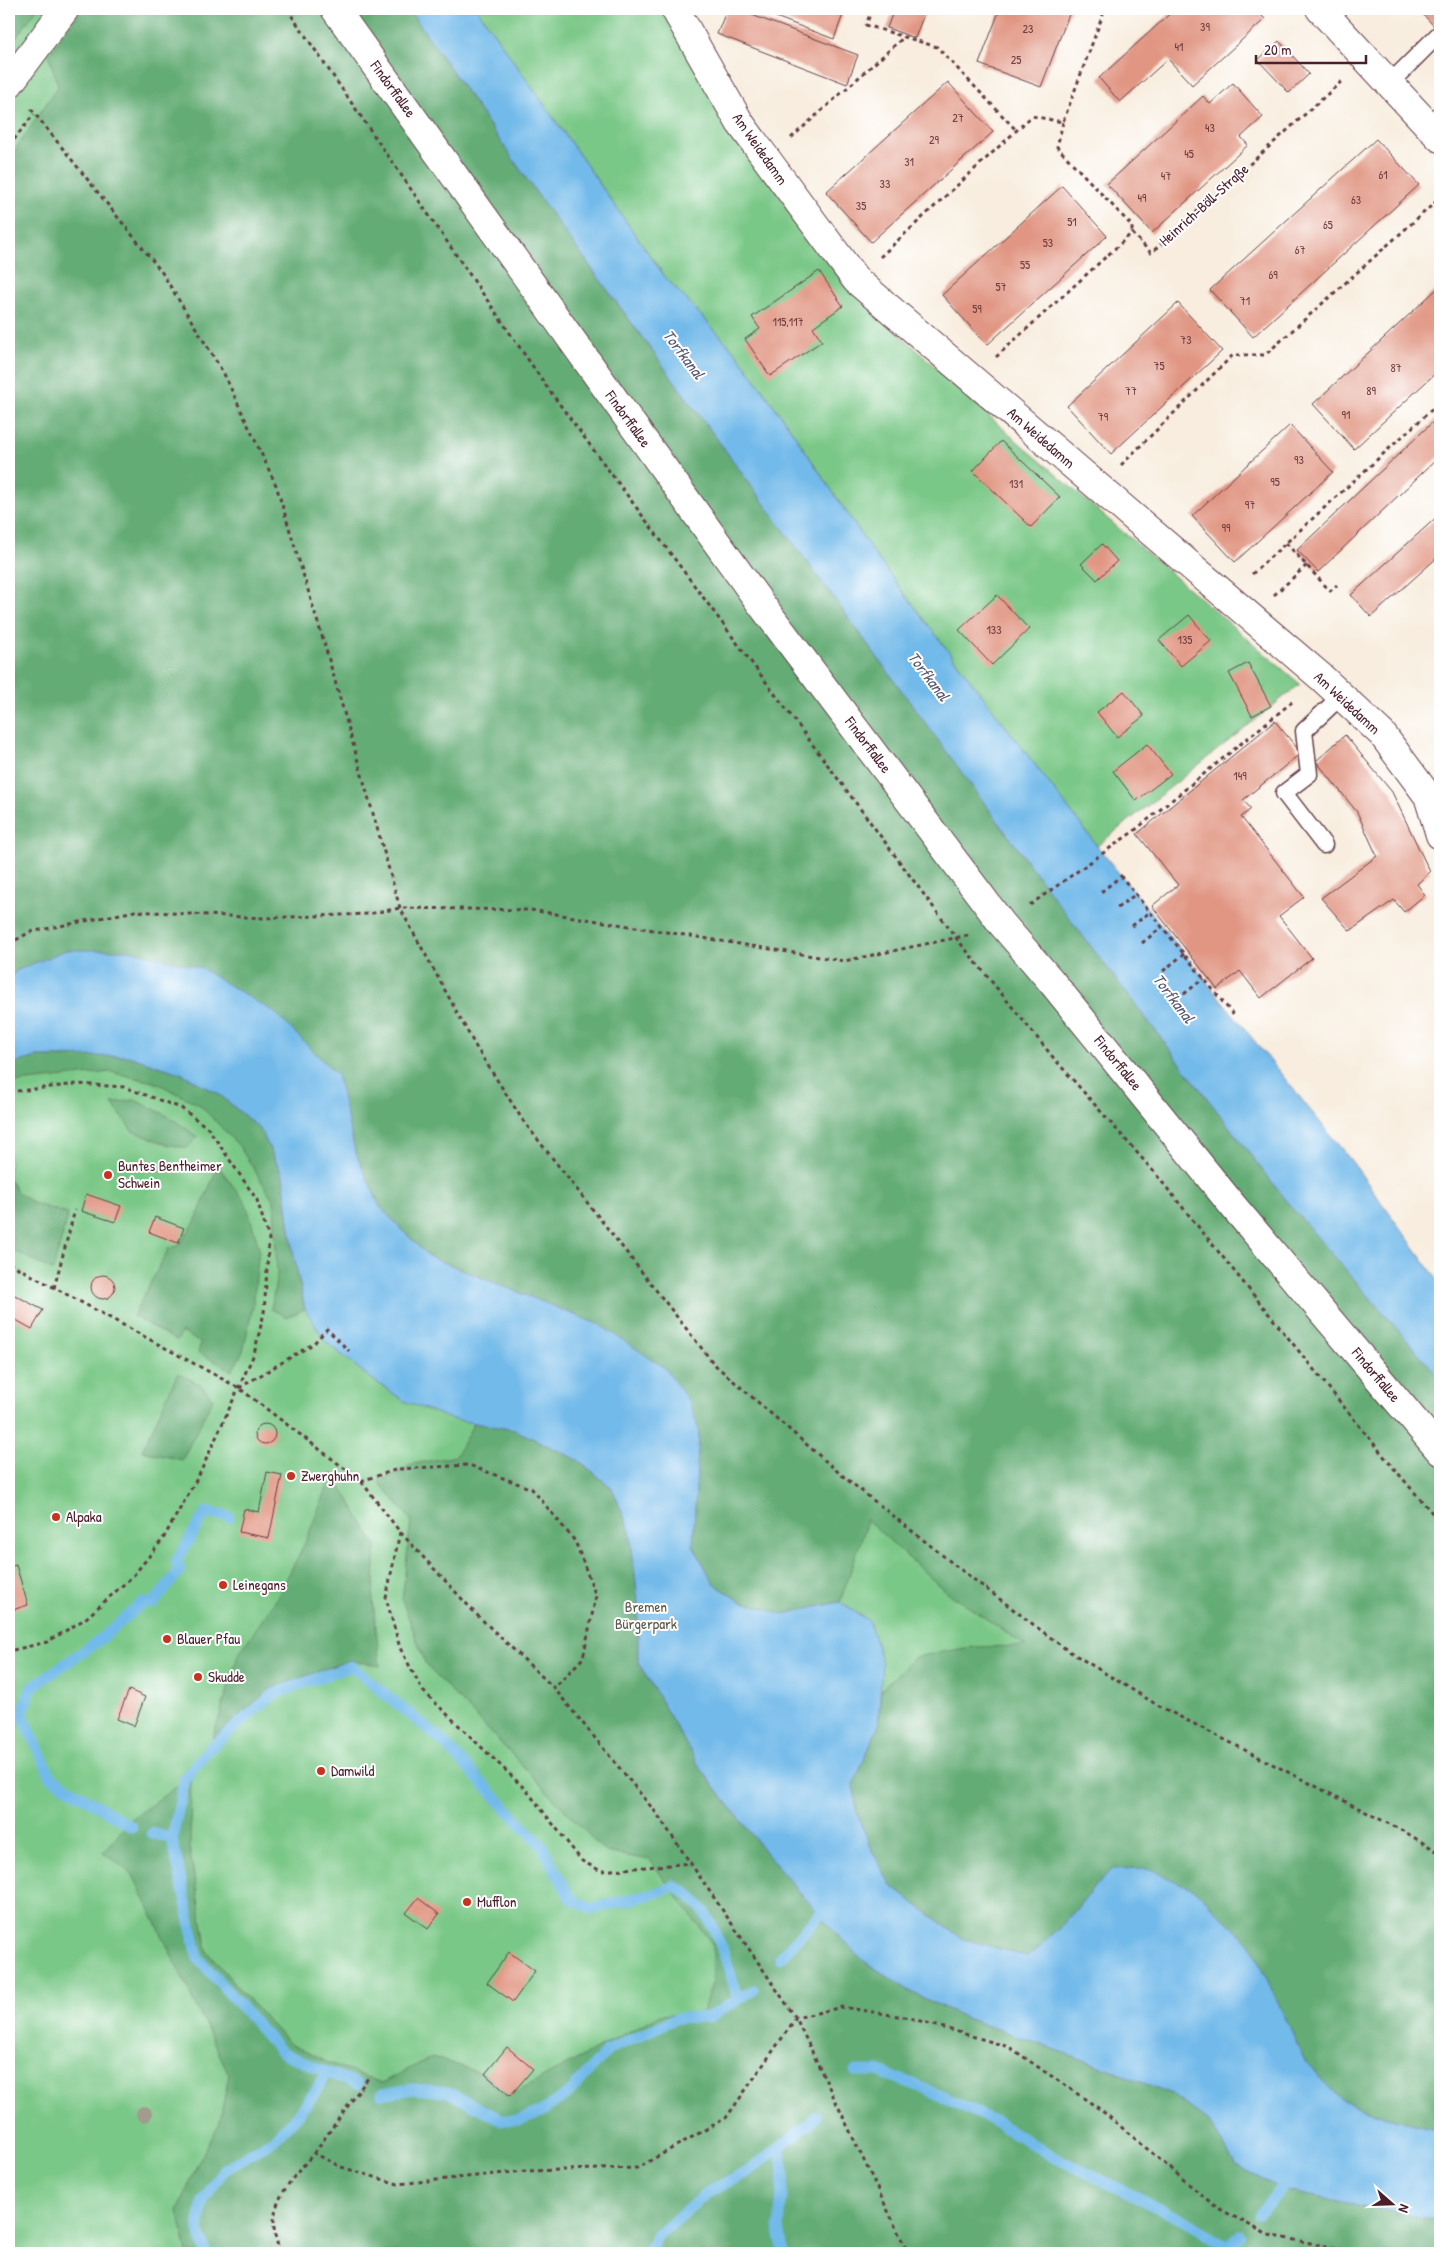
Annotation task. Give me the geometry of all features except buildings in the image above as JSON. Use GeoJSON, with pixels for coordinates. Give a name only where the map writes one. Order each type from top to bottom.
{"type":"FeatureCollection","features":[{"type":"Feature","properties":{"kind":"street"},"geometry":{"type":"LineString","coordinates":[[11,81],[66,9]]}},
{"type":"Feature","properties":{"kind":"street","name":"Findorffallee"},"geometry":{"type":"LineString","coordinates":[[335,9],[758,600],[1002,924],[1051,981],[1233,1206],[1440,1451]]}},
{"type":"Feature","properties":{"kind":"street","name":"Am Weidedamm"},"geometry":{"type":"LineString","coordinates":[[675,9],[740,123],[856,280],[1321,677],[1382,734],[1428,796],[1440,835]]}},
{"type":"Feature","properties":{"kind":"street"},"geometry":{"type":"LineString","coordinates":[[1320,9],[1440,138]]}},
{"type":"Feature","properties":{"kind":"lane"},"geometry":{"type":"LineString","coordinates":[[1389,84],[1440,33]]}},
{"type":"Feature","properties":{"kind":"lane"},"geometry":{"type":"LineString","coordinates":[[1324,845],[1284,793],[1308,774],[1304,731],[1341,696]]}},
{"type":"Feature","properties":{"kind":"path"},"geometry":{"type":"LineString","coordinates":[[872,9],[866,25],[937,47],[1017,130]]}},
{"type":"Feature","properties":{"kind":"path"},"geometry":{"type":"LineString","coordinates":[[1000,354],[1132,232],[1132,226],[1057,147],[1063,122],[1105,9]]}},
{"type":"Feature","properties":{"kind":"path"},"geometry":{"type":"LineString","coordinates":[[767,160],[904,36]]}},
{"type":"Feature","properties":{"kind":"path","name":"Heinrich-Böll-Straße"},"geometry":{"type":"LineString","coordinates":[[1132,232],[1151,253],[1367,59]]}},
{"type":"Feature","properties":{"kind":"path"},"geometry":{"type":"LineString","coordinates":[[11,81],[34,114],[161,271],[224,374],[276,484],[325,646],[400,908],[476,1047],[524,1122],[714,1364],[844,1477],[956,1566],[1067,1650],[1159,1706],[1405,1832],[1440,1853]]}},
{"type":"Feature","properties":{"kind":"path"},"geometry":{"type":"LineString","coordinates":[[9,146],[34,114]]}},
{"type":"Feature","properties":{"kind":"path"},"geometry":{"type":"LineString","coordinates":[[886,252],[1032,116],[1063,122]]}},
{"type":"Feature","properties":{"kind":"path"},"geometry":{"type":"LineString","coordinates":[[1124,462],[1233,355],[1265,355],[1440,198]]}},
{"type":"Feature","properties":{"kind":"path"},"geometry":{"type":"LineString","coordinates":[[1255,571],[1440,402]]}},
{"type":"Feature","properties":{"kind":"path"},"geometry":{"type":"LineString","coordinates":[[1286,543],[1330,591],[1337,585]]}},
{"type":"Feature","properties":{"kind":"path"},"geometry":{"type":"LineString","coordinates":[[1249,617],[1307,565]]}},
{"type":"Feature","properties":{"kind":"path"},"geometry":{"type":"LineString","coordinates":[[1043,896],[1116,845],[1321,677]]}},
{"type":"Feature","properties":{"kind":"path"},"geometry":{"type":"LineString","coordinates":[[1101,892],[1121,875],[1235,1017]]}},
{"type":"Feature","properties":{"kind":"path"},"geometry":{"type":"LineString","coordinates":[[1117,908],[1136,894]]}},
{"type":"Feature","properties":{"kind":"path"},"geometry":{"type":"LineString","coordinates":[[9,944],[30,932],[135,911],[263,918],[368,914],[400,908],[531,910],[844,961],[957,939],[1002,924]]}},
{"type":"Feature","properties":{"kind":"path"},"geometry":{"type":"LineString","coordinates":[[1132,926],[1150,912]]}},
{"type":"Feature","properties":{"kind":"path"},"geometry":{"type":"LineString","coordinates":[[1142,943],[1162,927]]}},
{"type":"Feature","properties":{"kind":"path"},"geometry":{"type":"LineString","coordinates":[[1163,971],[1184,954]]}},
{"type":"Feature","properties":{"kind":"path"},"geometry":{"type":"LineString","coordinates":[[1184,994],[1204,978]]}},
{"type":"Feature","properties":{"kind":"path"},"geometry":{"type":"LineString","coordinates":[[9,1092],[77,1084],[124,1087],[181,1108],[208,1128],[257,1200],[268,1239],[264,1312],[254,1354],[200,1473],[163,1539],[133,1576],[85,1619],[47,1642],[9,1651]]}},
{"type":"Feature","properties":{"kind":"path"},"geometry":{"type":"LineString","coordinates":[[54,1288],[75,1210]]}},
{"type":"Feature","properties":{"kind":"path"},"geometry":{"type":"LineString","coordinates":[[9,1263],[239,1388],[361,1480],[400,1532],[476,1614],[554,1688],[657,1814],[796,2018],[908,2253]]}},
{"type":"Feature","properties":{"kind":"path"},"geometry":{"type":"LineString","coordinates":[[239,1388],[313,1344],[327,1330],[349,1351]]}},
{"type":"Feature","properties":{"kind":"path"},"geometry":{"type":"LineString","coordinates":[[361,1480],[398,1469],[469,1465],[532,1489],[575,1541],[596,1596],[583,1658],[554,1688]]}},
{"type":"Feature","properties":{"kind":"path"},"geometry":{"type":"LineString","coordinates":[[400,1532],[386,1598],[400,1648],[423,1691],[527,1791],[582,1861],[601,1871],[691,1863]]}},
{"type":"Feature","properties":{"kind":"path"},"geometry":{"type":"LineString","coordinates":[[314,2153],[341,2167],[398,2184],[525,2171],[637,2168],[726,2118],[796,2018],[842,2007],[910,2018],[1009,2047],[1102,2110],[1216,2207],[1268,2236],[1363,2253]]}},
{"type":"Feature","properties":{"kind":"path"},"geometry":{"type":"LineString","coordinates":[[282,2253],[275,2240],[273,2219],[284,2188],[314,2153],[368,2078]]}},
{"type":"Feature","properties":{"kind":"green space","name":"Bremen Bürgerpark"},"geometry":{"type":"Polygon","coordinates":[[[9,9],[243,9],[1440,1564],[1440,2253],[9,2253],[9,9]]]}},
{"type":"Feature","properties":{"kind":"green space"},"geometry":{"type":"Polygon","coordinates":[[[9,9],[37,9],[9,47],[9,9]]]}},
{"type":"Feature","properties":{"kind":"green space"},"geometry":{"type":"Polygon","coordinates":[[[82,9],[309,9],[311,12],[315,9],[409,9],[540,198],[1060,906],[1286,1201],[1440,1378],[1440,2131],[1391,2119],[1341,2100],[1306,2063],[1251,1945],[1112,1869],[1065,1923],[1029,1957],[961,1938],[891,1886],[868,1842],[856,1810],[854,1783],[878,1727],[881,1690],[915,1657],[971,1647],[1026,1646],[945,1591],[866,1519],[864,1532],[840,1602],[783,1614],[740,1601],[714,1584],[693,1545],[699,1431],[600,1325],[428,1256],[380,1207],[355,1151],[336,1075],[18,970],[9,978],[9,159],[58,86],[49,55],[82,9]]]}},
{"type":"Feature","properties":{"kind":"green space"},"geometry":{"type":"Polygon","coordinates":[[[477,9],[663,9],[848,287],[1009,434],[1300,684],[1097,846],[875,555],[792,431],[737,354],[665,277],[477,9]]]}},
{"type":"Feature","properties":{"kind":"green space"},"geometry":{"type":"Polygon","coordinates":[[[128,1056],[183,1074],[220,1095],[260,1129],[283,1177],[293,1251],[305,1309],[287,1317],[271,1309],[277,1275],[274,1201],[239,1146],[200,1105],[157,1083],[111,1072],[9,1083],[9,1065],[37,1057],[128,1056]]]}},
{"type":"Feature","properties":{"kind":"green space"},"geometry":{"type":"Polygon","coordinates":[[[135,1100],[170,1117],[198,1137],[187,1148],[166,1144],[132,1131],[112,1103],[135,1100]]]}},
{"type":"Feature","properties":{"kind":"green space"},"geometry":{"type":"Polygon","coordinates":[[[218,1166],[246,1203],[259,1248],[253,1306],[243,1351],[232,1371],[198,1352],[201,1343],[182,1332],[177,1341],[133,1316],[169,1248],[178,1246],[195,1222],[218,1166]]]}},
{"type":"Feature","properties":{"kind":"green space"},"geometry":{"type":"Polygon","coordinates":[[[9,1179],[18,1193],[33,1203],[68,1214],[53,1271],[9,1248],[9,1179]]]}},
{"type":"Feature","properties":{"kind":"green space"},"geometry":{"type":"Polygon","coordinates":[[[178,1373],[201,1385],[213,1399],[182,1460],[142,1451],[178,1373]]]}},
{"type":"Feature","properties":{"kind":"green space"},"geometry":{"type":"Polygon","coordinates":[[[474,1423],[515,1430],[578,1460],[612,1488],[630,1531],[638,1602],[638,1662],[699,1766],[766,1853],[832,1929],[864,1961],[913,1993],[966,2018],[1079,2058],[1172,2094],[1209,2122],[1236,2166],[1286,2191],[1440,2221],[1440,2253],[187,2253],[178,2211],[197,2165],[219,2125],[229,2074],[133,1875],[103,1852],[130,1820],[191,1776],[190,1853],[207,1951],[246,1997],[290,2044],[329,2063],[382,2083],[432,2057],[485,2074],[510,2095],[660,2015],[702,2012],[713,1981],[713,1945],[650,1860],[605,1852],[426,1665],[402,1600],[411,1520],[379,1482],[413,1464],[456,1456],[474,1423]]]}},
{"type":"Feature","properties":{"kind":"green space"},"geometry":{"type":"Polygon","coordinates":[[[333,1473],[376,1546],[373,1600],[380,1666],[350,1660],[270,1689],[213,1738],[238,1655],[275,1601],[305,1543],[333,1473]]]}},
{"type":"Feature","properties":{"kind":"water","name":"Torfkanal"},"geometry":{"type":"Polygon","coordinates":[[[409,9],[477,9],[665,277],[737,354],[792,431],[875,555],[1097,846],[1353,1163],[1440,1283],[1440,1378],[1286,1201],[1060,906],[540,198],[409,9]]]}},
{"type":"Feature","properties":{"kind":"water"},"geometry":{"type":"Polygon","coordinates":[[[66,950],[129,950],[201,968],[274,1012],[337,1075],[355,1151],[380,1207],[428,1256],[600,1325],[665,1368],[690,1403],[699,1431],[693,1545],[714,1584],[740,1601],[783,1614],[840,1602],[869,1621],[882,1663],[878,1727],[854,1783],[856,1810],[868,1842],[891,1886],[961,1938],[1028,1957],[1065,1923],[1112,1869],[1147,1868],[1195,1890],[1251,1945],[1306,2063],[1341,2100],[1391,2119],[1440,2131],[1440,2221],[1286,2191],[1236,2166],[1209,2122],[1172,2094],[1079,2058],[966,2018],[913,1993],[864,1961],[832,1929],[766,1853],[699,1766],[638,1662],[638,1602],[630,1531],[612,1488],[578,1460],[515,1430],[451,1419],[404,1401],[369,1377],[326,1342],[305,1309],[293,1251],[283,1176],[260,1129],[220,1095],[183,1074],[128,1056],[37,1057],[9,1065],[9,978],[18,970],[66,950]]]}},
{"type":"Feature","properties":{"kind":"waterway"},"geometry":{"type":"LineString","coordinates":[[22,1713],[32,1687],[101,1639],[142,1603],[154,1603],[180,1570],[176,1562],[206,1512],[229,1517]]}},
{"type":"Feature","properties":{"kind":"waterway"},"geometry":{"type":"LineString","coordinates":[[206,2253],[198,2228],[203,2201],[224,2170],[273,2140],[294,2119],[316,2091],[326,2072],[281,2052],[198,1958],[172,1839],[185,1778],[209,1749],[274,1694],[351,1666],[440,1739],[542,1846],[571,1899],[592,1909],[656,1893],[673,1886],[687,1894],[698,1905],[716,1934],[729,1968],[738,2000]]}},
{"type":"Feature","properties":{"kind":"waterway"},"geometry":{"type":"LineString","coordinates":[[9,1708],[22,1713],[51,1777],[132,1827]]}},
{"type":"Feature","properties":{"kind":"waterway"},"geometry":{"type":"LineString","coordinates":[[152,1833],[172,1839]]}},
{"type":"Feature","properties":{"kind":"waterway"},"geometry":{"type":"LineString","coordinates":[[780,1958],[829,1904]]}},
{"type":"Feature","properties":{"kind":"waterway"},"geometry":{"type":"LineString","coordinates":[[382,2094],[413,2089],[448,2092],[502,2120],[519,2120],[541,2112],[570,2092],[608,2050],[677,2018],[709,2017],[754,1990]]}},
{"type":"Feature","properties":{"kind":"waterway"},"geometry":{"type":"LineString","coordinates":[[855,2071],[877,2071],[924,2088],[996,2122],[1050,2155],[1191,2224],[1238,2253]]}},
{"type":"Feature","properties":{"kind":"waterway"},"geometry":{"type":"LineString","coordinates":[[326,2072],[358,2084]]}},
{"type":"Feature","properties":{"kind":"waterway"},"geometry":{"type":"LineString","coordinates":[[647,2253],[657,2236],[708,2192],[746,2173],[809,2124],[816,2116]]}},
{"type":"Feature","properties":{"kind":"waterway"},"geometry":{"type":"LineString","coordinates":[[779,2148],[784,2173],[779,2226],[783,2253]]}},
{"type":"Feature","properties":{"kind":"waterway"},"geometry":{"type":"LineString","coordinates":[[1259,2214],[1281,2188],[1287,2175]]}},
{"type":"Feature","properties":{"kind":"waterway"},"geometry":{"type":"LineString","coordinates":[[1224,2253],[1240,2235]]}},
{"type":"Feature","properties":{"kind":"place","name":"Buntes Bentheimer Schwein"},"geometry":{"type":"Point","coordinates":[108,1175]}},
{"type":"Feature","properties":{"kind":"place","name":"Zwerghuhn"},"geometry":{"type":"Point","coordinates":[291,1476]}},
{"type":"Feature","properties":{"kind":"place","name":"Alpaka"},"geometry":{"type":"Point","coordinates":[56,1517]}},
{"type":"Feature","properties":{"kind":"place","name":"Leinegans"},"geometry":{"type":"Point","coordinates":[223,1585]}},
{"type":"Feature","properties":{"kind":"place","name":"Blauer Pfau"},"geometry":{"type":"Point","coordinates":[167,1639]}},
{"type":"Feature","properties":{"kind":"place","name":"Skudde"},"geometry":{"type":"Point","coordinates":[198,1677]}},
{"type":"Feature","properties":{"kind":"place","name":"Damwild"},"geometry":{"type":"Point","coordinates":[321,1771]}},
{"type":"Feature","properties":{"kind":"place","name":"Mufflon"},"geometry":{"type":"Point","coordinates":[467,1902]}}]}
